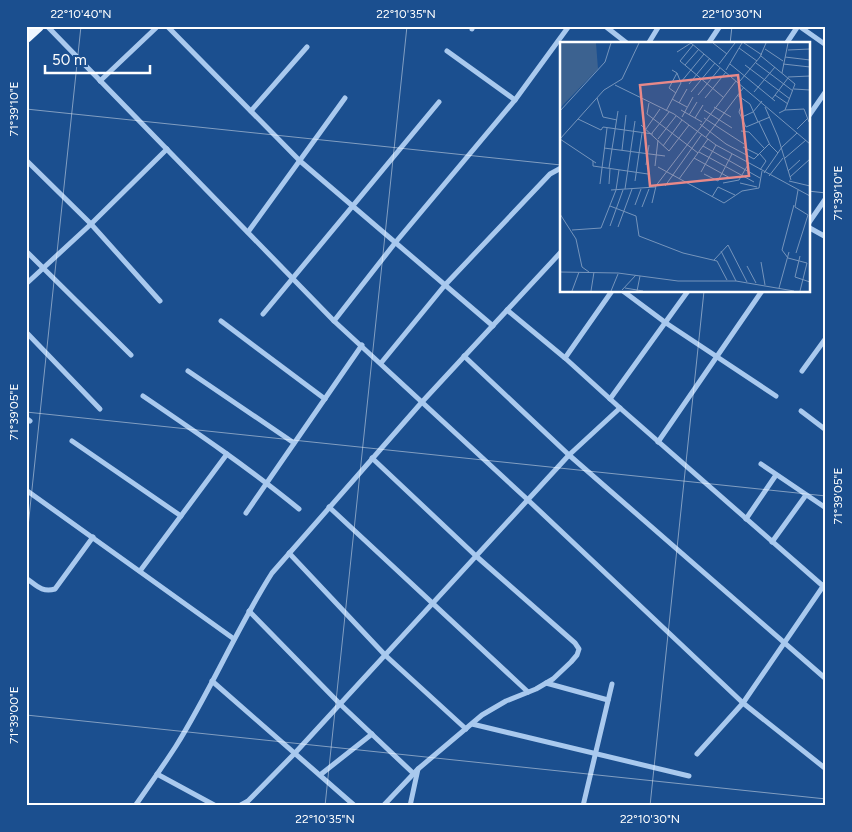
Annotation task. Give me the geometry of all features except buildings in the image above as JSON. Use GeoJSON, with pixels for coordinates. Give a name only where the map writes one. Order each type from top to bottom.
{"type":"FeatureCollection","features":[{"type":"Feature","properties":{"kind":"main road"},"geometry":{"type":"LineString","coordinates":[[26,37],[38,26]]}},
{"type":"Feature","properties":{"kind":"street"},"geometry":{"type":"LineString","coordinates":[[48,26],[334,321],[528,500],[742,703],[826,769]]}},
{"type":"Feature","properties":{"kind":"street"},"geometry":{"type":"LineString","coordinates":[[100,81],[158,26]]}},
{"type":"Feature","properties":{"kind":"street"},"geometry":{"type":"LineString","coordinates":[[167,26],[300,161],[493,326]]}},
{"type":"Feature","properties":{"kind":"street"},"geometry":{"type":"LineString","coordinates":[[334,321],[515,100],[568,26]]}},
{"type":"Feature","properties":{"kind":"street"},"geometry":{"type":"LineString","coordinates":[[605,26],[625,42]]}},
{"type":"Feature","properties":{"kind":"street"},"geometry":{"type":"LineString","coordinates":[[649,42],[660,26]]}},
{"type":"Feature","properties":{"kind":"street"},"geometry":{"type":"LineString","coordinates":[[709,42],[720,26]]}},
{"type":"Feature","properties":{"kind":"street"},"geometry":{"type":"LineString","coordinates":[[787,42],[799,26],[826,45]]}},
{"type":"Feature","properties":{"kind":"street"},"geometry":{"type":"LineString","coordinates":[[251,111],[307,47]]}},
{"type":"Feature","properties":{"kind":"street"},"geometry":{"type":"LineString","coordinates":[[447,51],[515,100]]}},
{"type":"Feature","properties":{"kind":"street"},"geometry":{"type":"LineString","coordinates":[[810,114],[826,91]]}},
{"type":"Feature","properties":{"kind":"street"},"geometry":{"type":"LineString","coordinates":[[248,232],[345,98]]}},
{"type":"Feature","properties":{"kind":"street"},"geometry":{"type":"LineString","coordinates":[[263,314],[439,102]]}},
{"type":"Feature","properties":{"kind":"street"},"geometry":{"type":"LineString","coordinates":[[26,284],[91,224],[167,148]]}},
{"type":"Feature","properties":{"kind":"street"},"geometry":{"type":"LineString","coordinates":[[26,160],[91,224],[160,301]]}},
{"type":"Feature","properties":{"kind":"street"},"geometry":{"type":"LineString","coordinates":[[381,363],[444,284],[550,174],[560,169]]}},
{"type":"Feature","properties":{"kind":"street"},"geometry":{"type":"LineString","coordinates":[[810,222],[826,198]]}},
{"type":"Feature","properties":{"kind":"street"},"geometry":{"type":"LineString","coordinates":[[810,226],[826,237]]}},
{"type":"Feature","properties":{"kind":"street"},"geometry":{"type":"LineString","coordinates":[[26,251],[131,355]]}},
{"type":"Feature","properties":{"kind":"street"},"geometry":{"type":"LineString","coordinates":[[136,806],[176,745],[272,572],[422,402],[560,253]]}},
{"type":"Feature","properties":{"kind":"street"},"geometry":{"type":"LineString","coordinates":[[565,358],[611,292]]}},
{"type":"Feature","properties":{"kind":"street"},"geometry":{"type":"LineString","coordinates":[[624,292],[666,323],[776,396]]}},
{"type":"Feature","properties":{"kind":"street"},"geometry":{"type":"LineString","coordinates":[[610,400],[687,292]]}},
{"type":"Feature","properties":{"kind":"street"},"geometry":{"type":"LineString","coordinates":[[658,442],[761,292]]}},
{"type":"Feature","properties":{"kind":"street"},"geometry":{"type":"LineString","coordinates":[[507,310],[565,358],[772,542],[824,584],[742,703],[697,754]]}},
{"type":"Feature","properties":{"kind":"street"},"geometry":{"type":"LineString","coordinates":[[221,321],[325,399]]}},
{"type":"Feature","properties":{"kind":"street"},"geometry":{"type":"LineString","coordinates":[[26,332],[100,409]]}},
{"type":"Feature","properties":{"kind":"street"},"geometry":{"type":"LineString","coordinates":[[802,371],[826,338]]}},
{"type":"Feature","properties":{"kind":"street"},"geometry":{"type":"LineString","coordinates":[[246,513],[362,346]]}},
{"type":"Feature","properties":{"kind":"street"},"geometry":{"type":"LineString","coordinates":[[464,356],[569,455],[826,679]]}},
{"type":"Feature","properties":{"kind":"street"},"geometry":{"type":"LineString","coordinates":[[188,371],[294,443]]}},
{"type":"Feature","properties":{"kind":"street"},"geometry":{"type":"LineString","coordinates":[[143,396],[267,482],[299,509]]}},
{"type":"Feature","properties":{"kind":"street"},"geometry":{"type":"LineString","coordinates":[[239,806],[248,801],[295,753],[569,455],[620,408]]}},
{"type":"Feature","properties":{"kind":"street"},"geometry":{"type":"LineString","coordinates":[[801,411],[826,430]]}},
{"type":"Feature","properties":{"kind":"street"},"geometry":{"type":"LineString","coordinates":[[72,441],[181,516]]}},
{"type":"Feature","properties":{"kind":"street"},"geometry":{"type":"LineString","coordinates":[[140,571],[228,454]]}},
{"type":"Feature","properties":{"kind":"street"},"geometry":{"type":"LineString","coordinates":[[372,458],[476,556],[575,643],[578,649],[577,655],[553,679],[506,701],[482,715],[418,769],[384,806]]}},
{"type":"Feature","properties":{"kind":"street"},"geometry":{"type":"LineString","coordinates":[[761,464],[826,508]]}},
{"type":"Feature","properties":{"kind":"street"},"geometry":{"type":"LineString","coordinates":[[746,519],[776,475]]}},
{"type":"Feature","properties":{"kind":"street"},"geometry":{"type":"LineString","coordinates":[[26,490],[234,639]]}},
{"type":"Feature","properties":{"kind":"street"},"geometry":{"type":"LineString","coordinates":[[772,542],[806,495]]}},
{"type":"Feature","properties":{"kind":"street"},"geometry":{"type":"LineString","coordinates":[[329,507],[528,692]]}},
{"type":"Feature","properties":{"kind":"street"},"geometry":{"type":"LineString","coordinates":[[26,578],[41,589],[48,591],[54,589],[92,538]]}},
{"type":"Feature","properties":{"kind":"street"},"geometry":{"type":"LineString","coordinates":[[289,553],[386,654],[466,729]]}},
{"type":"Feature","properties":{"kind":"street"},"geometry":{"type":"LineString","coordinates":[[249,611],[340,704],[414,774]]}},
{"type":"Feature","properties":{"kind":"street"},"geometry":{"type":"LineString","coordinates":[[212,681],[355,806]]}},
{"type":"Feature","properties":{"kind":"street"},"geometry":{"type":"LineString","coordinates":[[546,683],[608,700]]}},
{"type":"Feature","properties":{"kind":"street"},"geometry":{"type":"LineString","coordinates":[[583,806],[612,684]]}},
{"type":"Feature","properties":{"kind":"street"},"geometry":{"type":"LineString","coordinates":[[472,724],[689,776]]}},
{"type":"Feature","properties":{"kind":"street"},"geometry":{"type":"LineString","coordinates":[[320,775],[372,734]]}},
{"type":"Feature","properties":{"kind":"street"},"geometry":{"type":"LineString","coordinates":[[410,806],[418,769]]}},
{"type":"Feature","properties":{"kind":"street"},"geometry":{"type":"LineString","coordinates":[[157,774],[216,806]]}}]}
